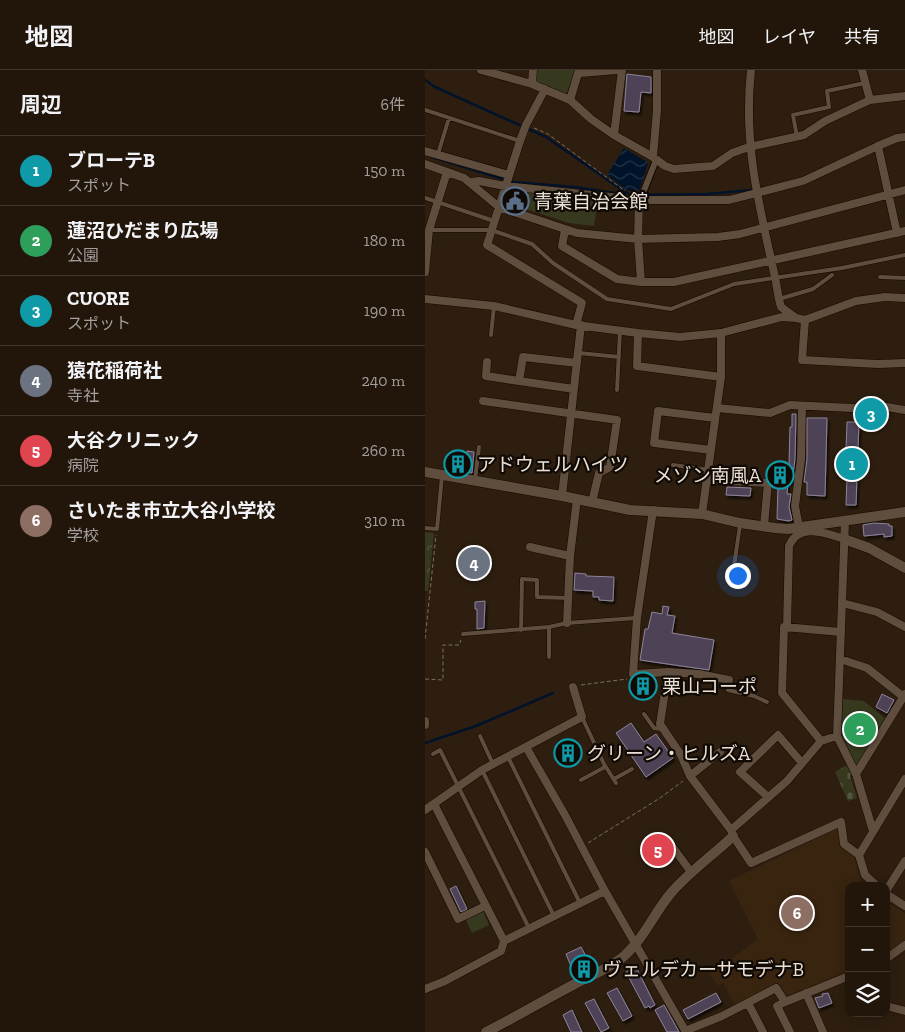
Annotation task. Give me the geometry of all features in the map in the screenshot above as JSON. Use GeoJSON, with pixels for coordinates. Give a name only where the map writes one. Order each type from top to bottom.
{"type":"FeatureCollection","features":[{"type":"Feature","properties":{"kind":"street"},"geometry":{"type":"LineString","coordinates":[[481,70],[532,84],[570,100],[591,119],[614,135],[655,158],[665,166],[674,169],[713,166],[732,153],[749,147],[804,135],[825,121],[870,100],[905,96]]}},
{"type":"Feature","properties":{"kind":"street"},"geometry":{"type":"LineString","coordinates":[[532,84],[533,70]]}},
{"type":"Feature","properties":{"kind":"street"},"geometry":{"type":"LineString","coordinates":[[570,100],[579,72],[617,70]]}},
{"type":"Feature","properties":{"kind":"street"},"geometry":{"type":"LineString","coordinates":[[614,135],[622,70]]}},
{"type":"Feature","properties":{"kind":"street"},"geometry":{"type":"LineString","coordinates":[[641,282],[638,239],[641,196],[655,158],[657,70]]}},
{"type":"Feature","properties":{"kind":"street"},"geometry":{"type":"LineString","coordinates":[[751,70],[748,98],[749,147],[763,228],[781,307],[801,319]]}},
{"type":"Feature","properties":{"kind":"street"},"geometry":{"type":"LineString","coordinates":[[862,70],[870,100]]}},
{"type":"Feature","properties":{"kind":"street"},"geometry":{"type":"LineString","coordinates":[[545,89],[526,125],[487,245],[582,303],[572,414],[561,496]]}},
{"type":"Feature","properties":{"kind":"street"},"geometry":{"type":"LineString","coordinates":[[471,182],[507,181],[641,196],[729,200],[757,194],[803,180],[878,146],[905,137]]}},
{"type":"Feature","properties":{"kind":"street"},"geometry":{"type":"LineString","coordinates":[[565,230],[562,246],[617,279],[641,282],[674,282],[901,232],[889,194],[878,146]]}},
{"type":"Feature","properties":{"kind":"street"},"geometry":{"type":"LineString","coordinates":[[425,151],[507,181]]}},
{"type":"Feature","properties":{"kind":"street"},"geometry":{"type":"LineString","coordinates":[[425,164],[471,182],[499,207],[577,233],[638,239],[718,237],[740,234],[905,190]]}},
{"type":"Feature","properties":{"kind":"street"},"geometry":{"type":"LineString","coordinates":[[425,272],[427,229],[447,172]]}},
{"type":"Feature","properties":{"kind":"street"},"geometry":{"type":"LineString","coordinates":[[425,299],[494,306],[579,325],[638,334],[681,337],[721,333],[782,317],[801,319],[856,301],[885,297],[905,298]]}},
{"type":"Feature","properties":{"kind":"street"},"geometry":{"type":"LineString","coordinates":[[801,319],[803,360],[878,364],[905,363]]}},
{"type":"Feature","properties":{"kind":"street"},"geometry":{"type":"LineString","coordinates":[[702,514],[721,377],[721,333]]}},
{"type":"Feature","properties":{"kind":"street"},"geometry":{"type":"LineString","coordinates":[[638,334],[637,366],[721,377]]}},
{"type":"Feature","properties":{"kind":"street"},"geometry":{"type":"LineString","coordinates":[[519,381],[523,357],[577,364]]}},
{"type":"Feature","properties":{"kind":"street"},"geometry":{"type":"LineString","coordinates":[[487,362],[486,376],[574,389]]}},
{"type":"Feature","properties":{"kind":"street"},"geometry":{"type":"LineString","coordinates":[[483,401],[617,420],[610,467],[599,473],[592,502]]}},
{"type":"Feature","properties":{"kind":"street"},"geometry":{"type":"LineString","coordinates":[[717,408],[770,413],[790,405],[852,408],[887,407],[905,410]]}},
{"type":"Feature","properties":{"kind":"street"},"geometry":{"type":"LineString","coordinates":[[799,527],[795,506],[801,459],[802,406]]}},
{"type":"Feature","properties":{"kind":"street"},"geometry":{"type":"LineString","coordinates":[[711,450],[654,443],[659,411],[715,418]]}},
{"type":"Feature","properties":{"kind":"street"},"geometry":{"type":"LineString","coordinates":[[425,472],[630,510],[702,514],[740,523],[781,529],[905,512]]}},
{"type":"Feature","properties":{"kind":"street"},"geometry":{"type":"LineString","coordinates":[[708,480],[768,483],[764,526]]}},
{"type":"Feature","properties":{"kind":"street"},"geometry":{"type":"LineString","coordinates":[[567,623],[570,556],[577,499]]}},
{"type":"Feature","properties":{"kind":"street"},"geometry":{"type":"LineString","coordinates":[[653,510],[637,618],[633,674],[668,672],[699,674],[729,680]]}},
{"type":"Feature","properties":{"kind":"street"},"geometry":{"type":"LineString","coordinates":[[845,521],[837,736],[856,774],[873,831]]}},
{"type":"Feature","properties":{"kind":"street"},"geometry":{"type":"LineString","coordinates":[[821,741],[782,693],[784,627],[787,627],[789,546],[792,538],[818,530],[869,548],[905,568]]}},
{"type":"Feature","properties":{"kind":"street"},"geometry":{"type":"LineString","coordinates":[[530,547],[570,556]]}},
{"type":"Feature","properties":{"kind":"street"},"geometry":{"type":"LineString","coordinates":[[842,603],[877,612],[905,627]]}},
{"type":"Feature","properties":{"kind":"street"},"geometry":{"type":"LineString","coordinates":[[787,627],[841,632]]}},
{"type":"Feature","properties":{"kind":"street"},"geometry":{"type":"LineString","coordinates":[[840,658],[867,668],[904,696],[856,774]]}},
{"type":"Feature","properties":{"kind":"street"},"geometry":{"type":"LineString","coordinates":[[668,672],[660,724],[681,755],[690,776],[732,833],[751,863],[841,822],[845,844],[859,856],[865,875],[873,882]]}},
{"type":"Feature","properties":{"kind":"street"},"geometry":{"type":"LineString","coordinates":[[425,810],[482,770],[508,758],[582,717],[573,687]]}},
{"type":"Feature","properties":{"kind":"street"},"geometry":{"type":"LineString","coordinates":[[768,798],[740,772],[778,735],[802,763]]}},
{"type":"Feature","properties":{"kind":"street"},"geometry":{"type":"LineString","coordinates":[[486,1032],[574,984],[605,970],[623,957],[635,945],[670,893],[691,872],[708,859],[732,833],[787,781],[821,741],[837,736]]}},
{"type":"Feature","properties":{"kind":"street"},"geometry":{"type":"LineString","coordinates":[[526,747],[635,945],[686,1032],[723,1016],[776,988],[785,1002]]}},
{"type":"Feature","properties":{"kind":"street"},"geometry":{"type":"LineString","coordinates":[[690,776],[720,752]]}},
{"type":"Feature","properties":{"kind":"street"},"geometry":{"type":"LineString","coordinates":[[859,856],[905,778]]}},
{"type":"Feature","properties":{"kind":"street"},"geometry":{"type":"LineString","coordinates":[[425,989],[445,981],[501,951],[504,941],[434,804]]}},
{"type":"Feature","properties":{"kind":"street"},"geometry":{"type":"LineString","coordinates":[[669,842],[691,872]]}},
{"type":"Feature","properties":{"kind":"street"},"geometry":{"type":"LineString","coordinates":[[425,852],[458,919],[485,906]]}},
{"type":"Feature","properties":{"kind":"street"},"geometry":{"type":"LineString","coordinates":[[890,886],[905,861]]}},
{"type":"Feature","properties":{"kind":"street"},"geometry":{"type":"LineString","coordinates":[[504,941],[605,891]]}},
{"type":"Feature","properties":{"kind":"street"},"geometry":{"type":"LineString","coordinates":[[890,896],[905,906]]}},
{"type":"Feature","properties":{"kind":"street"},"geometry":{"type":"LineString","coordinates":[[890,956],[905,945]]}},
{"type":"Feature","properties":{"kind":"street"},"geometry":{"type":"LineString","coordinates":[[790,1032],[777,1006],[845,978]]}},
{"type":"Feature","properties":{"kind":"street"},"geometry":{"type":"LineString","coordinates":[[805,993],[823,1032]]}},
{"type":"Feature","properties":{"kind":"street"},"geometry":{"type":"LineString","coordinates":[[748,1003],[763,1032]]}},
{"type":"Feature","properties":{"kind":"street"},"geometry":{"type":"LineString","coordinates":[[890,1007],[905,1011]]}},
{"type":"Feature","properties":{"kind":"lane"},"geometry":{"type":"LineString","coordinates":[[797,137],[793,115],[829,107],[827,91],[865,83]]}},
{"type":"Feature","properties":{"kind":"lane"},"geometry":{"type":"LineString","coordinates":[[425,110],[520,142]]}},
{"type":"Feature","properties":{"kind":"lane"},"geometry":{"type":"LineString","coordinates":[[437,155],[449,118]]}},
{"type":"Feature","properties":{"kind":"lane"},"geometry":{"type":"LineString","coordinates":[[425,198],[495,221]]}},
{"type":"Feature","properties":{"kind":"lane"},"geometry":{"type":"LineString","coordinates":[[427,229],[491,230],[532,244],[553,263],[607,299],[671,309],[734,284],[842,268],[905,255]]}},
{"type":"Feature","properties":{"kind":"lane"},"geometry":{"type":"LineString","coordinates":[[779,299],[813,289],[832,275]]}},
{"type":"Feature","properties":{"kind":"lane"},"geometry":{"type":"LineString","coordinates":[[880,277],[905,278]]}},
{"type":"Feature","properties":{"kind":"lane"},"geometry":{"type":"LineString","coordinates":[[491,335],[494,306]]}},
{"type":"Feature","properties":{"kind":"lane"},"geometry":{"type":"LineString","coordinates":[[617,390],[620,331]]}},
{"type":"Feature","properties":{"kind":"lane"},"geometry":{"type":"LineString","coordinates":[[578,353],[619,357]]}},
{"type":"Feature","properties":{"kind":"lane"},"geometry":{"type":"LineString","coordinates":[[475,480],[479,447]]}},
{"type":"Feature","properties":{"kind":"lane"},"geometry":{"type":"LineString","coordinates":[[673,465],[709,470]]}},
{"type":"Feature","properties":{"kind":"lane"},"geometry":{"type":"LineString","coordinates":[[425,528],[437,529],[442,474]]}},
{"type":"Feature","properties":{"kind":"lane"},"geometry":{"type":"LineString","coordinates":[[733,573],[740,523]]}},
{"type":"Feature","properties":{"kind":"lane"},"geometry":{"type":"LineString","coordinates":[[521,630],[522,579],[537,580],[537,597],[568,598]]}},
{"type":"Feature","properties":{"kind":"lane"},"geometry":{"type":"LineString","coordinates":[[463,634],[637,618]]}},
{"type":"Feature","properties":{"kind":"lane"},"geometry":{"type":"LineString","coordinates":[[549,627],[549,657]]}},
{"type":"Feature","properties":{"kind":"lane"},"geometry":{"type":"LineString","coordinates":[[729,680],[728,690],[754,696],[767,702]]}},
{"type":"Feature","properties":{"kind":"lane"},"geometry":{"type":"LineString","coordinates":[[644,714],[654,728],[663,729]]}},
{"type":"Feature","properties":{"kind":"lane"},"geometry":{"type":"LineString","coordinates":[[582,717],[605,767],[615,781],[632,769]]}},
{"type":"Feature","properties":{"kind":"lane"},"geometry":{"type":"LineString","coordinates":[[480,736],[493,765]]}},
{"type":"Feature","properties":{"kind":"lane"},"geometry":{"type":"LineString","coordinates":[[433,754],[440,750],[529,928]]}},
{"type":"Feature","properties":{"kind":"lane"},"geometry":{"type":"LineString","coordinates":[[508,758],[580,903]]}},
{"type":"Feature","properties":{"kind":"lane"},"geometry":{"type":"LineString","coordinates":[[581,780],[605,767]]}},
{"type":"Feature","properties":{"kind":"lane"},"geometry":{"type":"LineString","coordinates":[[482,770],[554,916]]}},
{"type":"Feature","properties":{"kind":"path"},"geometry":{"type":"LineString","coordinates":[[526,125],[549,134],[629,193]]}},
{"type":"Feature","properties":{"kind":"path"},"geometry":{"type":"LineString","coordinates":[[425,639],[437,529]]}},
{"type":"Feature","properties":{"kind":"path"},"geometry":{"type":"LineString","coordinates":[[425,679],[443,680],[443,645],[459,645],[463,634]]}},
{"type":"Feature","properties":{"kind":"path"},"geometry":{"type":"LineString","coordinates":[[573,687],[626,679],[633,674]]}},
{"type":"Feature","properties":{"kind":"path"},"geometry":{"type":"LineString","coordinates":[[581,847],[660,798],[690,776]]}},
{"type":"Feature","properties":{"kind":"shaded area"},"geometry":{"type":"Polygon","coordinates":[[[839,827],[842,845],[854,856],[861,882],[845,882],[845,973],[787,998],[780,984],[735,1006],[723,983],[718,986],[710,974],[758,939],[729,881],[839,827]]]}},
{"type":"Feature","properties":{"kind":"shaded area"},"geometry":{"type":"Polygon","coordinates":[[[890,903],[905,914],[905,940],[897,950],[890,953],[890,903]]]}},
{"type":"Feature","properties":{"kind":"green space"},"geometry":{"type":"Polygon","coordinates":[[[537,70],[576,70],[566,94],[537,83],[537,70]]]}},
{"type":"Feature","properties":{"kind":"green space"},"geometry":{"type":"Polygon","coordinates":[[[523,190],[598,199],[594,226],[569,223],[520,207],[523,190]]]}},
{"type":"Feature","properties":{"kind":"green space"},"geometry":{"type":"Polygon","coordinates":[[[425,532],[434,533],[428,591],[425,591],[425,532]]]}},
{"type":"Feature","properties":{"kind":"green space"},"geometry":{"type":"Polygon","coordinates":[[[843,699],[864,701],[886,719],[856,766],[840,740],[843,699]]]}},
{"type":"Feature","properties":{"kind":"green space"},"geometry":{"type":"Polygon","coordinates":[[[847,765],[857,798],[848,801],[835,772],[847,765]]]}},
{"type":"Feature","properties":{"kind":"green space"},"geometry":{"type":"Polygon","coordinates":[[[483,911],[489,925],[472,933],[465,918],[483,911]]]}},
{"type":"Feature","properties":{"kind":"water"},"geometry":{"type":"Polygon","coordinates":[[[624,148],[648,164],[639,191],[628,191],[607,175],[624,148]]]}},
{"type":"Feature","properties":{"kind":"building"},"geometry":{"type":"Polygon","coordinates":[[[627,74],[651,77],[651,93],[641,92],[639,112],[624,111],[627,74]]]}},
{"type":"Feature","properties":{"kind":"building"},"geometry":{"type":"Polygon","coordinates":[[[509,194],[522,197],[520,207],[507,204],[509,194]]]}},
{"type":"Feature","properties":{"kind":"building"},"geometry":{"type":"Polygon","coordinates":[[[792,414],[796,414],[795,459],[792,482],[788,482],[787,494],[791,494],[789,507],[792,520],[789,521],[777,519],[778,486],[775,486],[775,465],[789,465],[792,414]]]}},
{"type":"Feature","properties":{"kind":"building"},"geometry":{"type":"Polygon","coordinates":[[[807,418],[827,418],[825,496],[807,495],[807,482],[804,482],[807,459],[807,418]]]}},
{"type":"Feature","properties":{"kind":"building"},"geometry":{"type":"Polygon","coordinates":[[[847,422],[859,422],[856,505],[846,505],[847,422]]]}},
{"type":"Feature","properties":{"kind":"building"},"geometry":{"type":"Polygon","coordinates":[[[467,451],[474,452],[472,473],[452,470],[453,454],[467,455],[467,451]]]}},
{"type":"Feature","properties":{"kind":"building"},"geometry":{"type":"Polygon","coordinates":[[[727,487],[751,488],[750,496],[726,495],[727,487]]]}},
{"type":"Feature","properties":{"kind":"building"},"geometry":{"type":"Polygon","coordinates":[[[874,523],[892,526],[892,536],[884,537],[884,534],[864,536],[863,525],[874,523]]]}},
{"type":"Feature","properties":{"kind":"building"},"geometry":{"type":"Polygon","coordinates":[[[575,573],[586,574],[586,576],[614,577],[613,601],[599,600],[599,597],[593,597],[593,591],[574,590],[575,573]]]}},
{"type":"Feature","properties":{"kind":"building"},"geometry":{"type":"Polygon","coordinates":[[[485,601],[484,628],[477,629],[475,602],[485,601]]]}},
{"type":"Feature","properties":{"kind":"building"},"geometry":{"type":"Polygon","coordinates":[[[663,606],[669,607],[667,615],[675,616],[672,633],[714,640],[709,670],[640,660],[645,629],[648,629],[652,612],[662,614],[663,606]]]}},
{"type":"Feature","properties":{"kind":"building","name":"栗山コーポ"},"geometry":{"type":"Polygon","coordinates":[[[646,679],[649,693],[641,695],[637,680],[646,679]]]}},
{"type":"Feature","properties":{"kind":"building"},"geometry":{"type":"Polygon","coordinates":[[[882,694],[894,700],[887,713],[876,707],[882,694]]]}},
{"type":"Feature","properties":{"kind":"building"},"geometry":{"type":"Polygon","coordinates":[[[631,723],[644,742],[656,734],[673,758],[646,777],[616,733],[631,723]]]}},
{"type":"Feature","properties":{"kind":"building","name":"グリーン・ヒルズA"},"geometry":{"type":"Polygon","coordinates":[[[564,742],[577,758],[571,763],[558,747],[564,742]]]}},
{"type":"Feature","properties":{"kind":"building"},"geometry":{"type":"Polygon","coordinates":[[[663,839],[664,845],[668,850],[658,856],[659,858],[651,861],[645,851],[663,839]]]}},
{"type":"Feature","properties":{"kind":"building"},"geometry":{"type":"Polygon","coordinates":[[[456,886],[467,909],[461,912],[450,889],[456,886]]]}},
{"type":"Feature","properties":{"kind":"building"},"geometry":{"type":"Polygon","coordinates":[[[581,947],[592,968],[575,976],[566,954],[581,947]]]}},
{"type":"Feature","properties":{"kind":"building"},"geometry":{"type":"Polygon","coordinates":[[[636,967],[655,1005],[650,1008],[649,1006],[645,1008],[626,972],[636,967]]]}},
{"type":"Feature","properties":{"kind":"building"},"geometry":{"type":"Polygon","coordinates":[[[617,988],[632,1016],[623,1021],[607,993],[617,988]]]}},
{"type":"Feature","properties":{"kind":"building"},"geometry":{"type":"Polygon","coordinates":[[[716,993],[721,1002],[688,1019],[683,1010],[716,993]]]}},
{"type":"Feature","properties":{"kind":"building"},"geometry":{"type":"Polygon","coordinates":[[[828,993],[832,1003],[819,1008],[815,998],[828,993]]]}},
{"type":"Feature","properties":{"kind":"building"},"geometry":{"type":"Polygon","coordinates":[[[594,999],[609,1028],[601,1032],[585,1003],[594,999]]]}},
{"type":"Feature","properties":{"kind":"building"},"geometry":{"type":"Polygon","coordinates":[[[664,1005],[679,1032],[667,1032],[655,1010],[664,1005]]]}},
{"type":"Feature","properties":{"kind":"building"},"geometry":{"type":"Polygon","coordinates":[[[572,1010],[582,1032],[571,1032],[563,1015],[572,1010]]]}},
{"type":"Feature","properties":{"kind":"waterway"},"geometry":{"type":"LineString","coordinates":[[425,80],[435,87],[546,137],[628,194]]}},
{"type":"Feature","properties":{"kind":"waterway"},"geometry":{"type":"LineString","coordinates":[[432,157],[513,182],[574,187],[629,195],[707,194],[752,190]]}},
{"type":"Feature","properties":{"kind":"waterway"},"geometry":{"type":"LineString","coordinates":[[425,743],[476,726],[553,693]]}},
{"type":"Feature","properties":{"kind":"place","name":"青葉自治会館"},"geometry":{"type":"Point","coordinates":[515,201]}},
{"type":"Feature","properties":{"kind":"place","name":"CUORE"},"geometry":{"type":"Point","coordinates":[871,414]}},
{"type":"Feature","properties":{"kind":"place","name":"アドウェルハイツ"},"geometry":{"type":"Point","coordinates":[458,464]}},
{"type":"Feature","properties":{"kind":"place","name":"ブローテB"},"geometry":{"type":"Point","coordinates":[852,464]}},
{"type":"Feature","properties":{"kind":"place","name":"メゾン南風A"},"geometry":{"type":"Point","coordinates":[780,475]}},
{"type":"Feature","properties":{"kind":"place","name":"猿花稲荷社"},"geometry":{"type":"Point","coordinates":[474,563]}},
{"type":"Feature","properties":{"kind":"place","name":"栗山コーポ"},"geometry":{"type":"Point","coordinates":[643,686]}},
{"type":"Feature","properties":{"kind":"place","name":"蓮沼ひだまり広場"},"geometry":{"type":"Point","coordinates":[860,729]}},
{"type":"Feature","properties":{"kind":"place","name":"グリーン・ヒルズA"},"geometry":{"type":"Point","coordinates":[568,753]}},
{"type":"Feature","properties":{"kind":"place","name":"大谷クリニック"},"geometry":{"type":"Point","coordinates":[658,850]}},
{"type":"Feature","properties":{"kind":"place","name":"さいたま市立大谷小学校"},"geometry":{"type":"Point","coordinates":[797,913]}},
{"type":"Feature","properties":{"kind":"place","name":"ヴェルデカーサモデナB"},"geometry":{"type":"Point","coordinates":[584,969]}}]}
